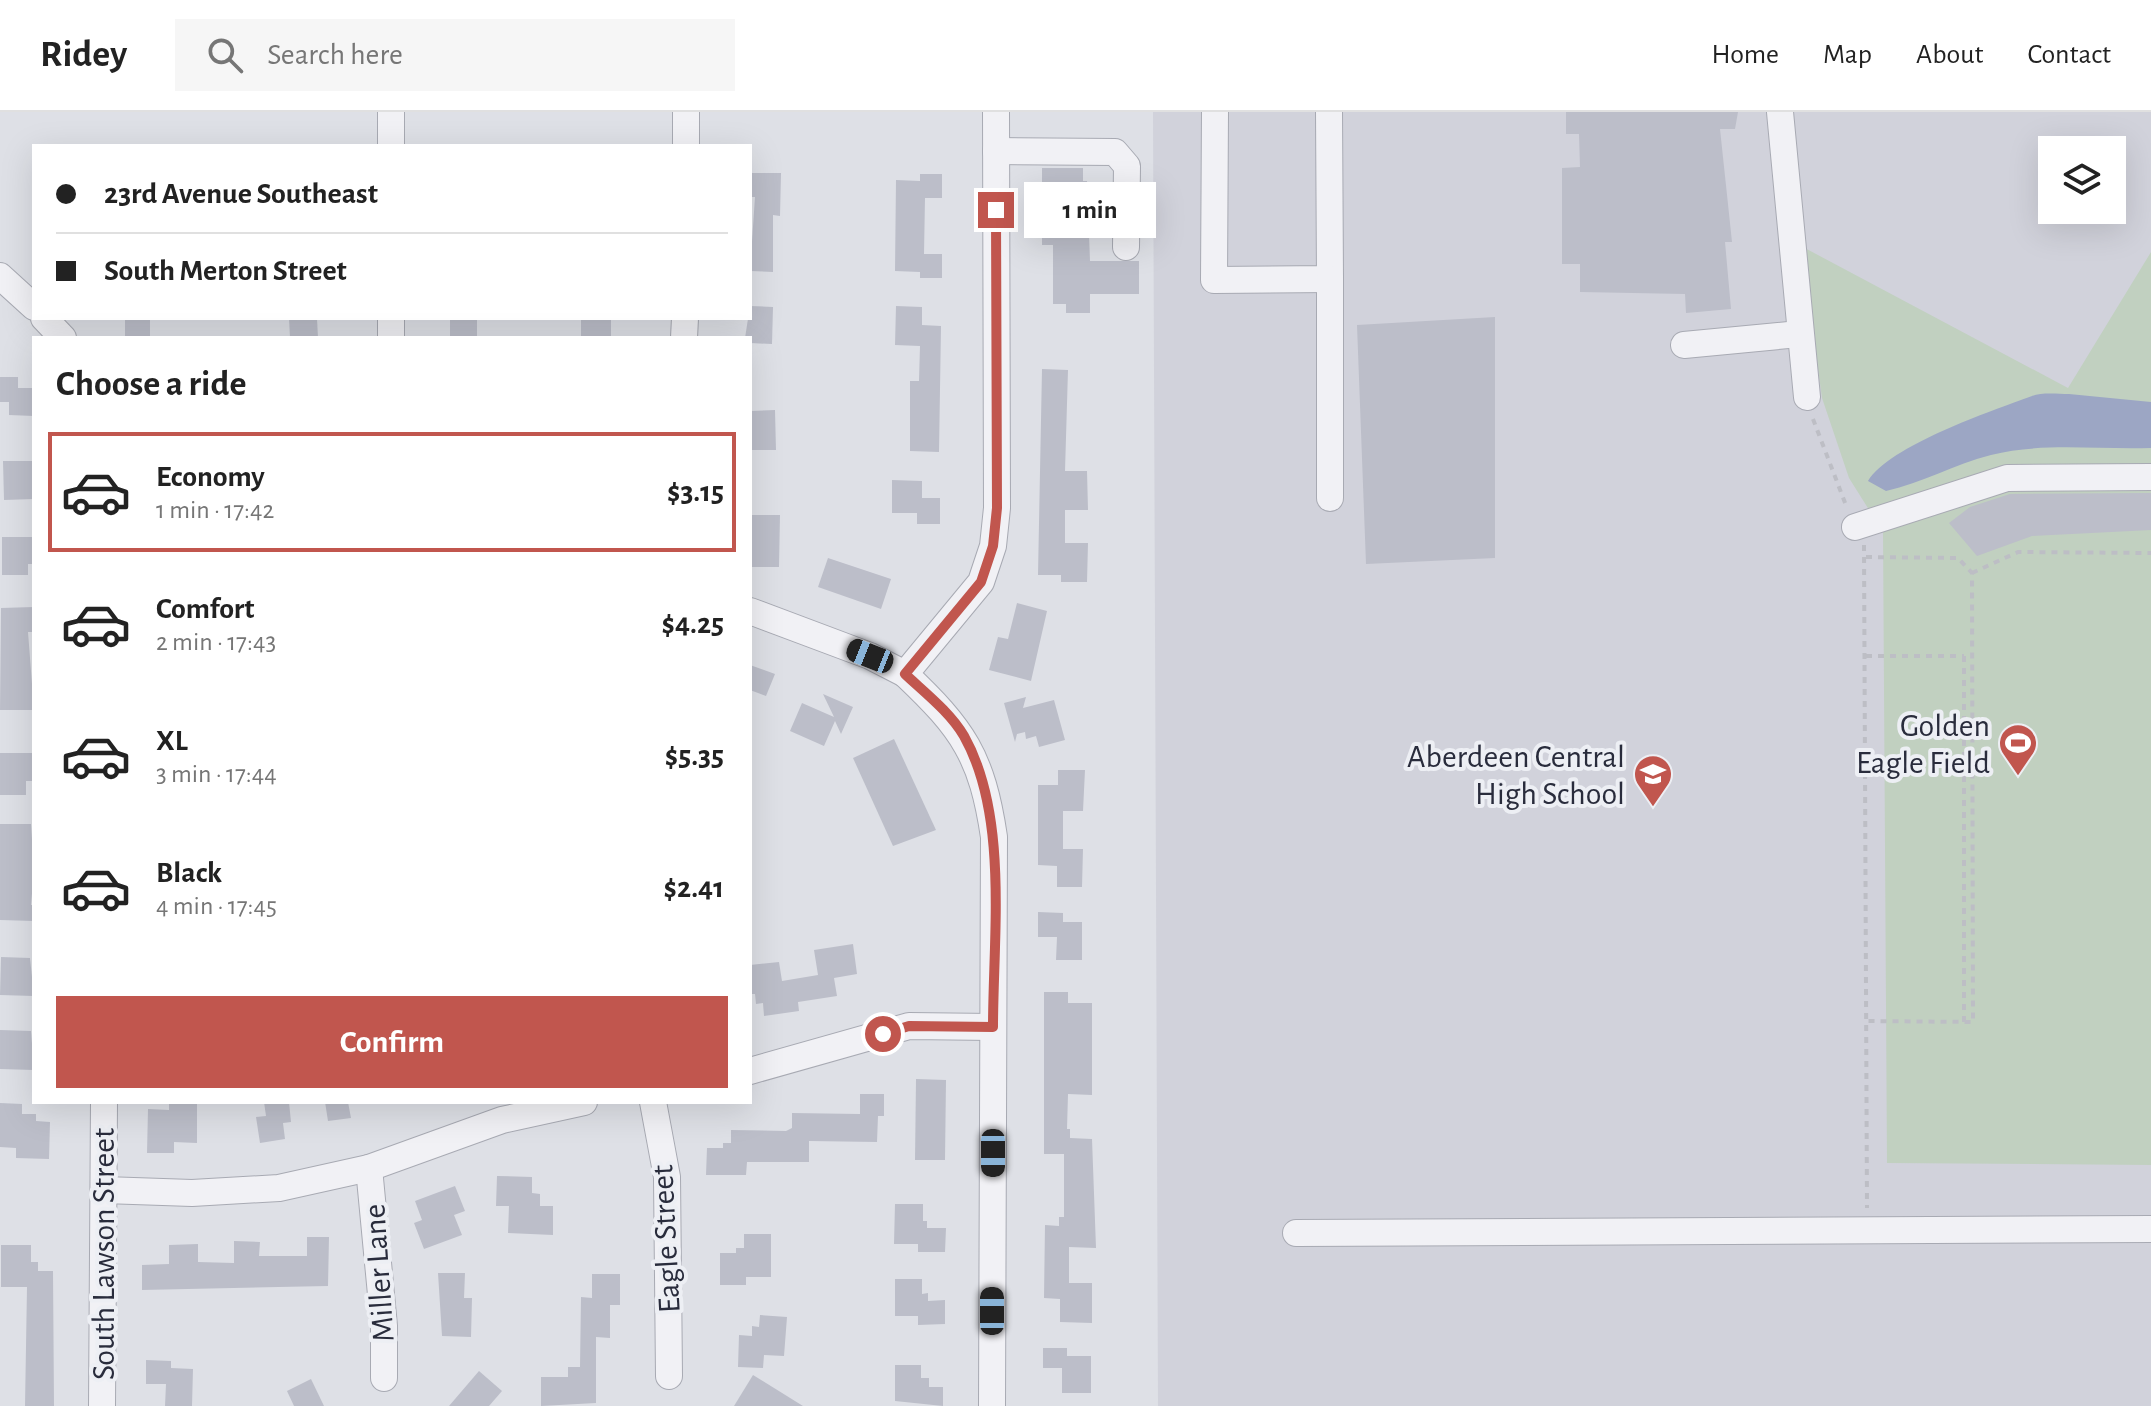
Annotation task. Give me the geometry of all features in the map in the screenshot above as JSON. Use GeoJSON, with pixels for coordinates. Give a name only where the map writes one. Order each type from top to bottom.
{"type":"FeatureCollection","features":[{"type":"Feature","properties":{"kind":"street"},"geometry":{"type":"LineString","coordinates":[[391,112],[391,144]]}},
{"type":"Feature","properties":{"kind":"street"},"geometry":{"type":"LineString","coordinates":[[686,112],[686,144]]}},
{"type":"Feature","properties":{"kind":"street"},"geometry":{"type":"LineString","coordinates":[[905,674],[981,582],[993,546],[997,508],[996,112]]}},
{"type":"Feature","properties":{"kind":"street"},"geometry":{"type":"LineString","coordinates":[[1215,112],[1214,280],[1330,279]]}},
{"type":"Feature","properties":{"kind":"street"},"geometry":{"type":"LineString","coordinates":[[1329,112],[1330,498]]}},
{"type":"Feature","properties":{"kind":"street"},"geometry":{"type":"LineString","coordinates":[[1780,112],[1807,397]]}},
{"type":"Feature","properties":{"kind":"street"},"geometry":{"type":"LineString","coordinates":[[996,151],[1115,152],[1127,166],[1126,247]]}},
{"type":"Feature","properties":{"kind":"street"},"geometry":{"type":"LineString","coordinates":[[0,276],[32,305]]}},
{"type":"Feature","properties":{"kind":"street"},"geometry":{"type":"LineString","coordinates":[[46,320],[61,336]]}},
{"type":"Feature","properties":{"kind":"street"},"geometry":{"type":"LineString","coordinates":[[1684,345],[1799,334]]}},
{"type":"Feature","properties":{"kind":"street"},"geometry":{"type":"LineString","coordinates":[[1855,527],[2007,478],[2151,477]]}},
{"type":"Feature","properties":{"kind":"street"},"geometry":{"type":"LineString","coordinates":[[752,612],[870,656],[905,674],[962,733],[987,792],[994,837],[992,1406]]}},
{"type":"Feature","properties":{"kind":"street"},"geometry":{"type":"LineString","coordinates":[[752,1070],[909,1026],[993,1027]]}},
{"type":"Feature","properties":{"kind":"street","name":"South Lawson Street"},"geometry":{"type":"LineString","coordinates":[[102,1406],[104,1104]]}},
{"type":"Feature","properties":{"kind":"street"},"geometry":{"type":"LineString","coordinates":[[104,1190],[192,1193],[279,1188],[369,1168],[502,1120],[575,1104]]}},
{"type":"Feature","properties":{"kind":"street","name":"Eagle Street"},"geometry":{"type":"LineString","coordinates":[[653,1104],[667,1177],[669,1376]]}},
{"type":"Feature","properties":{"kind":"street","name":"Miller Lane"},"geometry":{"type":"LineString","coordinates":[[369,1168],[383,1310],[384,1378]]}},
{"type":"Feature","properties":{"kind":"street"},"geometry":{"type":"LineString","coordinates":[[1296,1233],[2151,1229]]}},
{"type":"Feature","properties":{"kind":"path"},"geometry":{"type":"LineString","coordinates":[[1807,397],[1818,437],[1866,557],[1867,1230]]}},
{"type":"Feature","properties":{"kind":"path"},"geometry":{"type":"LineString","coordinates":[[1972,573],[2018,552],[2151,553]]}},
{"type":"Feature","properties":{"kind":"path"},"geometry":{"type":"LineString","coordinates":[[1866,557],[1958,558],[1972,573],[1973,1022],[1867,1021]]}},
{"type":"Feature","properties":{"kind":"path"},"geometry":{"type":"LineString","coordinates":[[1866,656],[1972,656]]}},
{"type":"Feature","properties":{"kind":"path"},"geometry":{"type":"LineString","coordinates":[[1964,656],[1964,1022]]}},
{"type":"Feature","properties":{"kind":"shaded area","name":"Aberdeen Central High School"},"geometry":{"type":"Polygon","coordinates":[[[1153,112],[2151,112],[2151,1406],[1158,1406],[1153,112]]]}},
{"type":"Feature","properties":{"kind":"green space","name":"Golden Eagle Field"},"geometry":{"type":"Polygon","coordinates":[[[1801,246],[2068,388],[2151,252],[2151,1165],[1887,1163],[1883,532],[1849,478],[1822,398],[1801,246]]]}},
{"type":"Feature","properties":{"kind":"water"},"geometry":{"type":"Polygon","coordinates":[[[2069,394],[2151,402],[2151,448],[2070,447],[2010,451],[1886,491],[1868,481],[1897,455],[1942,431],[2036,395],[2069,394]]]}},
{"type":"Feature","properties":{"kind":"building"},"geometry":{"type":"Polygon","coordinates":[[[1566,112],[1738,112],[1735,129],[1720,129],[1732,242],[1725,242],[1731,309],[1686,313],[1685,294],[1580,292],[1580,264],[1562,264],[1562,168],[1580,167],[1579,134],[1566,134],[1566,112]]]}},
{"type":"Feature","properties":{"kind":"building"},"geometry":{"type":"Polygon","coordinates":[[[1042,168],[1083,168],[1083,181],[1087,181],[1090,261],[1139,261],[1139,294],[1090,294],[1090,313],[1066,313],[1066,304],[1053,304],[1053,245],[1042,245],[1042,168]]]}},
{"type":"Feature","properties":{"kind":"building"},"geometry":{"type":"Polygon","coordinates":[[[752,173],[781,173],[780,216],[773,215],[773,272],[752,271],[755,197],[752,197],[752,173]]]}},
{"type":"Feature","properties":{"kind":"building"},"geometry":{"type":"Polygon","coordinates":[[[920,174],[942,174],[942,198],[925,198],[924,254],[942,254],[942,278],[920,278],[920,272],[895,271],[896,180],[920,181],[920,174]]]}},
{"type":"Feature","properties":{"kind":"building"},"geometry":{"type":"Polygon","coordinates":[[[752,306],[773,307],[772,344],[752,343],[752,336],[745,336],[748,320],[752,320],[752,306]]]}},
{"type":"Feature","properties":{"kind":"building"},"geometry":{"type":"Polygon","coordinates":[[[896,306],[922,307],[922,325],[941,326],[939,452],[910,451],[910,381],[919,381],[920,346],[895,345],[896,306]]]}},
{"type":"Feature","properties":{"kind":"building"},"geometry":{"type":"Polygon","coordinates":[[[1495,317],[1495,558],[1366,564],[1357,325],[1495,317]]]}},
{"type":"Feature","properties":{"kind":"building"},"geometry":{"type":"Polygon","coordinates":[[[125,320],[150,320],[150,336],[125,336],[125,320]]]}},
{"type":"Feature","properties":{"kind":"building"},"geometry":{"type":"Polygon","coordinates":[[[289,320],[317,320],[318,336],[290,336],[289,320]]]}},
{"type":"Feature","properties":{"kind":"building"},"geometry":{"type":"Polygon","coordinates":[[[450,320],[477,320],[477,336],[450,336],[450,320]]]}},
{"type":"Feature","properties":{"kind":"building"},"geometry":{"type":"Polygon","coordinates":[[[581,320],[611,320],[611,336],[581,336],[581,320]]]}},
{"type":"Feature","properties":{"kind":"building"},"geometry":{"type":"Polygon","coordinates":[[[1042,369],[1068,370],[1065,471],[1087,471],[1088,510],[1065,510],[1065,543],[1088,543],[1087,582],[1061,582],[1061,575],[1038,575],[1042,369]]]}},
{"type":"Feature","properties":{"kind":"building"},"geometry":{"type":"Polygon","coordinates":[[[0,377],[18,377],[18,388],[32,388],[32,416],[9,415],[9,402],[0,402],[0,377]]]}},
{"type":"Feature","properties":{"kind":"building"},"geometry":{"type":"Polygon","coordinates":[[[775,410],[776,450],[752,450],[752,411],[775,410]]]}},
{"type":"Feature","properties":{"kind":"building"},"geometry":{"type":"Polygon","coordinates":[[[3,461],[32,461],[32,499],[4,500],[3,461]]]}},
{"type":"Feature","properties":{"kind":"building"},"geometry":{"type":"Polygon","coordinates":[[[892,480],[922,481],[922,498],[940,498],[940,524],[917,524],[917,513],[892,513],[892,480]]]}},
{"type":"Feature","properties":{"kind":"building"},"geometry":{"type":"Polygon","coordinates":[[[2151,493],[2151,530],[2032,536],[1977,556],[1949,523],[1970,507],[2010,494],[2151,493]]]}},
{"type":"Feature","properties":{"kind":"building"},"geometry":{"type":"Polygon","coordinates":[[[752,515],[780,515],[779,567],[752,567],[752,515]]]}},
{"type":"Feature","properties":{"kind":"building"},"geometry":{"type":"Polygon","coordinates":[[[2,537],[32,537],[32,564],[28,564],[28,575],[2,575],[2,537]]]}},
{"type":"Feature","properties":{"kind":"building"},"geometry":{"type":"Polygon","coordinates":[[[828,558],[891,579],[881,609],[818,587],[828,558]]]}},
{"type":"Feature","properties":{"kind":"building"},"geometry":{"type":"Polygon","coordinates":[[[1017,603],[1047,611],[1031,681],[989,670],[998,637],[1008,639],[1017,603]]]}},
{"type":"Feature","properties":{"kind":"building"},"geometry":{"type":"Polygon","coordinates":[[[32,607],[32,632],[28,632],[32,710],[0,710],[1,608],[32,607]]]}},
{"type":"Feature","properties":{"kind":"building"},"geometry":{"type":"Polygon","coordinates":[[[752,666],[775,674],[766,696],[752,691],[752,666]]]}},
{"type":"Feature","properties":{"kind":"building"},"geometry":{"type":"Polygon","coordinates":[[[823,694],[853,707],[841,734],[835,721],[824,746],[790,731],[802,703],[834,717],[823,694]]]}},
{"type":"Feature","properties":{"kind":"building"},"geometry":{"type":"Polygon","coordinates":[[[1026,697],[1023,708],[1054,700],[1065,740],[1039,747],[1036,736],[1026,739],[1025,732],[1017,734],[1015,742],[1004,703],[1026,697]]]}},
{"type":"Feature","properties":{"kind":"building"},"geometry":{"type":"Polygon","coordinates":[[[894,739],[936,830],[893,846],[853,758],[894,739]]]}},
{"type":"Feature","properties":{"kind":"building"},"geometry":{"type":"Polygon","coordinates":[[[0,753],[32,753],[32,781],[26,781],[26,795],[0,795],[0,753]]]}},
{"type":"Feature","properties":{"kind":"building"},"geometry":{"type":"Polygon","coordinates":[[[1058,770],[1085,770],[1083,811],[1063,811],[1063,849],[1083,849],[1082,887],[1057,887],[1057,866],[1038,865],[1038,785],[1058,785],[1058,770]]]}},
{"type":"Feature","properties":{"kind":"building"},"geometry":{"type":"Polygon","coordinates":[[[0,824],[31,824],[32,921],[0,920],[0,824]]]}},
{"type":"Feature","properties":{"kind":"building"},"geometry":{"type":"Polygon","coordinates":[[[1038,912],[1063,913],[1063,922],[1082,922],[1082,960],[1056,960],[1057,937],[1038,937],[1038,912]]]}},
{"type":"Feature","properties":{"kind":"building"},"geometry":{"type":"Polygon","coordinates":[[[853,944],[857,974],[834,978],[837,996],[798,1002],[799,1011],[764,1016],[763,1003],[756,1004],[755,994],[752,994],[752,965],[779,962],[782,981],[818,975],[814,950],[853,944]]]}},
{"type":"Feature","properties":{"kind":"building"},"geometry":{"type":"Polygon","coordinates":[[[1,957],[30,958],[32,996],[0,995],[1,957]]]}},
{"type":"Feature","properties":{"kind":"building"},"geometry":{"type":"Polygon","coordinates":[[[1044,992],[1068,992],[1068,1003],[1092,1003],[1092,1095],[1068,1094],[1067,1129],[1070,1129],[1070,1138],[1092,1139],[1096,1248],[1069,1247],[1069,1283],[1092,1283],[1092,1323],[1060,1322],[1060,1299],[1044,1298],[1045,1225],[1059,1226],[1059,1217],[1064,1217],[1064,1154],[1044,1154],[1044,992]]]}},
{"type":"Feature","properties":{"kind":"building"},"geometry":{"type":"Polygon","coordinates":[[[0,1030],[31,1031],[32,1070],[0,1069],[0,1030]]]}},
{"type":"Feature","properties":{"kind":"building"},"geometry":{"type":"Polygon","coordinates":[[[916,1079],[946,1080],[945,1160],[915,1160],[916,1079]]]}},
{"type":"Feature","properties":{"kind":"building"},"geometry":{"type":"Polygon","coordinates":[[[860,1094],[884,1094],[884,1116],[878,1116],[877,1142],[809,1141],[809,1162],[747,1162],[746,1175],[706,1175],[707,1148],[723,1148],[723,1143],[731,1143],[731,1130],[786,1131],[792,1128],[792,1113],[860,1114],[860,1094]]]}},
{"type":"Feature","properties":{"kind":"building"},"geometry":{"type":"Polygon","coordinates":[[[0,1103],[22,1104],[22,1114],[36,1114],[36,1121],[50,1122],[49,1159],[16,1158],[16,1148],[0,1147],[0,1103]]]}},
{"type":"Feature","properties":{"kind":"building"},"geometry":{"type":"Polygon","coordinates":[[[169,1104],[197,1104],[197,1143],[174,1142],[174,1153],[147,1153],[148,1109],[169,1110],[169,1104]]]}},
{"type":"Feature","properties":{"kind":"building"},"geometry":{"type":"Polygon","coordinates":[[[264,1104],[289,1104],[291,1122],[283,1123],[285,1139],[260,1143],[256,1117],[266,1116],[264,1104]]]}},
{"type":"Feature","properties":{"kind":"building"},"geometry":{"type":"Polygon","coordinates":[[[325,1104],[348,1104],[351,1118],[328,1121],[325,1104]]]}},
{"type":"Feature","properties":{"kind":"building"},"geometry":{"type":"Polygon","coordinates":[[[497,1176],[532,1177],[532,1193],[540,1194],[540,1206],[553,1206],[553,1235],[508,1233],[509,1206],[496,1206],[497,1176]]]}},
{"type":"Feature","properties":{"kind":"building"},"geometry":{"type":"Polygon","coordinates":[[[455,1186],[465,1211],[454,1215],[462,1235],[424,1249],[414,1223],[422,1220],[415,1201],[455,1186]]]}},
{"type":"Feature","properties":{"kind":"building"},"geometry":{"type":"Polygon","coordinates":[[[895,1204],[923,1204],[923,1221],[927,1221],[927,1228],[946,1228],[945,1252],[918,1252],[918,1244],[894,1244],[895,1204]]]}},
{"type":"Feature","properties":{"kind":"building"},"geometry":{"type":"Polygon","coordinates":[[[744,1234],[771,1234],[771,1277],[746,1277],[746,1285],[720,1285],[720,1253],[736,1253],[736,1248],[744,1248],[744,1234]]]}},
{"type":"Feature","properties":{"kind":"building"},"geometry":{"type":"Polygon","coordinates":[[[307,1237],[329,1237],[328,1286],[142,1290],[142,1265],[169,1264],[169,1245],[198,1244],[198,1262],[234,1263],[234,1241],[260,1242],[259,1256],[307,1256],[307,1237]]]}},
{"type":"Feature","properties":{"kind":"building"},"geometry":{"type":"Polygon","coordinates":[[[1,1245],[31,1245],[31,1262],[38,1262],[38,1271],[53,1271],[54,1406],[25,1406],[27,1287],[1,1287],[1,1245]]]}},
{"type":"Feature","properties":{"kind":"building"},"geometry":{"type":"Polygon","coordinates":[[[438,1273],[465,1273],[464,1298],[472,1298],[471,1337],[442,1336],[438,1273]]]}},
{"type":"Feature","properties":{"kind":"building"},"geometry":{"type":"Polygon","coordinates":[[[592,1274],[620,1274],[620,1305],[610,1305],[610,1338],[596,1337],[596,1403],[541,1406],[541,1377],[568,1377],[568,1367],[580,1367],[581,1297],[592,1298],[592,1274]]]}},
{"type":"Feature","properties":{"kind":"building"},"geometry":{"type":"Polygon","coordinates":[[[895,1279],[922,1279],[922,1294],[928,1293],[928,1301],[945,1300],[945,1324],[918,1325],[918,1316],[895,1316],[895,1279]]]}},
{"type":"Feature","properties":{"kind":"building"},"geometry":{"type":"Polygon","coordinates":[[[760,1315],[787,1317],[784,1356],[764,1355],[763,1368],[738,1367],[739,1335],[752,1336],[752,1326],[759,1327],[760,1315]]]}},
{"type":"Feature","properties":{"kind":"building"},"geometry":{"type":"Polygon","coordinates":[[[1043,1348],[1067,1348],[1067,1356],[1091,1356],[1091,1393],[1062,1393],[1062,1368],[1043,1368],[1043,1348]]]}},
{"type":"Feature","properties":{"kind":"building"},"geometry":{"type":"Polygon","coordinates":[[[146,1360],[171,1361],[171,1368],[193,1369],[192,1406],[165,1406],[166,1384],[146,1384],[146,1360]]]}},
{"type":"Feature","properties":{"kind":"building"},"geometry":{"type":"Polygon","coordinates":[[[895,1365],[921,1365],[921,1378],[929,1378],[929,1387],[943,1387],[943,1406],[895,1401],[895,1365]]]}},
{"type":"Feature","properties":{"kind":"building"},"geometry":{"type":"Polygon","coordinates":[[[479,1371],[502,1391],[489,1406],[449,1406],[479,1371]]]}},
{"type":"Feature","properties":{"kind":"building"},"geometry":{"type":"Polygon","coordinates":[[[753,1375],[803,1406],[734,1406],[753,1375]]]}},
{"type":"Feature","properties":{"kind":"building"},"geometry":{"type":"Polygon","coordinates":[[[311,1379],[324,1406],[294,1406],[287,1391],[311,1379]]]}},
{"type":"Feature","properties":{"kind":"place","name":"Golden Eagle Field"},"geometry":{"type":"Point","coordinates":[2018,777]}},
{"type":"Feature","properties":{"kind":"place","name":"Aberdeen Central High School"},"geometry":{"type":"Point","coordinates":[1653,808]}},
{"type":"Feature","properties":{"kind":"route"},"geometry":{"type":"LineString","coordinates":[[883,1034],[909,1026],[993,1027],[994,837],[987,792],[962,733],[905,674],[981,582],[993,546],[997,508],[996,210]]}}]}
